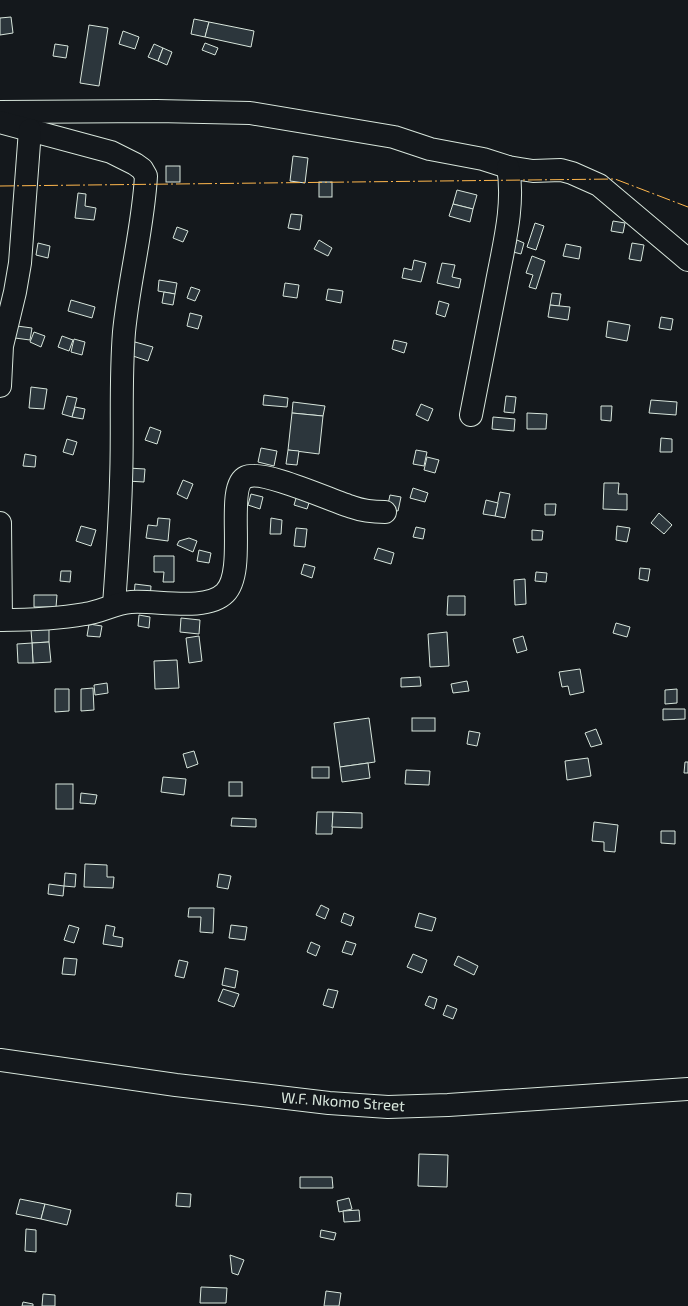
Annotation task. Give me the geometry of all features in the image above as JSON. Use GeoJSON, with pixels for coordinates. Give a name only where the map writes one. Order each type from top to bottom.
{"type":"FeatureCollection","features":[{"type":"Feature","properties":{"kind":"street"},"geometry":{"type":"LineString","coordinates":[[0,112],[157,111],[250,113],[394,137],[430,148],[483,159],[508,167],[533,170],[561,170],[572,173],[599,185],[688,260]]}},
{"type":"Feature","properties":{"kind":"street"},"geometry":{"type":"LineString","coordinates":[[0,122],[111,152],[135,164],[142,169],[146,176],[140,232],[124,334],[121,388],[121,480],[114,605]]}},
{"type":"Feature","properties":{"kind":"street"},"geometry":{"type":"LineString","coordinates":[[0,386],[2,346],[15,292],[20,263],[30,130]]}},
{"type":"Feature","properties":{"kind":"street"},"geometry":{"type":"LineString","coordinates":[[471,415],[502,257],[511,185],[508,167]]}},
{"type":"Feature","properties":{"kind":"street"},"geometry":{"type":"LineString","coordinates":[[0,523],[0,620],[64,617],[87,614],[114,605],[131,602],[200,604],[214,601],[226,593],[232,582],[236,560],[235,507],[237,492],[239,484],[244,478],[251,476],[269,478],[352,507],[367,511],[385,512]]}},
{"type":"Feature","properties":{"kind":"street","name":"W.F. Nkomo Street"},"geometry":{"type":"LineString","coordinates":[[0,1060],[176,1085],[290,1099],[388,1107],[448,1105],[688,1088]]}},
{"type":"Feature","properties":{"kind":"building"},"geometry":{"type":"Polygon","coordinates":[[[11,17],[13,33],[0,35],[0,18],[11,17]]]}},
{"type":"Feature","properties":{"kind":"building"},"geometry":{"type":"Polygon","coordinates":[[[194,19],[209,22],[205,37],[191,34],[194,19]]]}},
{"type":"Feature","properties":{"kind":"building"},"geometry":{"type":"Polygon","coordinates":[[[209,22],[254,31],[251,47],[205,37],[209,22]]]}},
{"type":"Feature","properties":{"kind":"building"},"geometry":{"type":"Polygon","coordinates":[[[89,25],[108,28],[99,86],[80,83],[89,25]]]}},
{"type":"Feature","properties":{"kind":"building"},"geometry":{"type":"Polygon","coordinates":[[[123,31],[139,37],[135,49],[119,44],[123,31]]]}},
{"type":"Feature","properties":{"kind":"building"},"geometry":{"type":"Polygon","coordinates":[[[205,43],[218,48],[215,55],[202,50],[205,43]]]}},
{"type":"Feature","properties":{"kind":"building"},"geometry":{"type":"Polygon","coordinates":[[[55,44],[68,46],[66,58],[53,56],[55,44]]]}},
{"type":"Feature","properties":{"kind":"building"},"geometry":{"type":"Polygon","coordinates":[[[154,44],[163,48],[158,61],[148,57],[154,44]]]}},
{"type":"Feature","properties":{"kind":"building"},"geometry":{"type":"Polygon","coordinates":[[[163,48],[172,52],[167,65],[158,61],[163,48]]]}},
{"type":"Feature","properties":{"kind":"building"},"geometry":{"type":"Polygon","coordinates":[[[293,156],[308,158],[305,183],[290,181],[293,156]]]}},
{"type":"Feature","properties":{"kind":"building"},"geometry":{"type":"Polygon","coordinates":[[[166,166],[180,166],[180,182],[166,182],[166,166]]]}},
{"type":"Feature","properties":{"kind":"building"},"geometry":{"type":"Polygon","coordinates":[[[319,182],[332,182],[332,197],[319,197],[319,182]]]}},
{"type":"Feature","properties":{"kind":"building"},"geometry":{"type":"Polygon","coordinates":[[[457,190],[477,195],[473,209],[453,204],[457,190]]]}},
{"type":"Feature","properties":{"kind":"building"},"geometry":{"type":"Polygon","coordinates":[[[78,193],[86,194],[85,206],[96,208],[94,220],[75,218],[78,193]]]}},
{"type":"Feature","properties":{"kind":"building"},"geometry":{"type":"Polygon","coordinates":[[[453,204],[473,209],[470,222],[449,216],[453,204]]]}},
{"type":"Feature","properties":{"kind":"building"},"geometry":{"type":"Polygon","coordinates":[[[291,214],[302,215],[300,230],[288,228],[291,214]]]}},
{"type":"Feature","properties":{"kind":"building"},"geometry":{"type":"Polygon","coordinates":[[[613,221],[625,223],[623,233],[611,231],[613,221]]]}},
{"type":"Feature","properties":{"kind":"building"},"geometry":{"type":"Polygon","coordinates":[[[535,223],[544,226],[536,250],[527,247],[535,223]]]}},
{"type":"Feature","properties":{"kind":"building"},"geometry":{"type":"Polygon","coordinates":[[[177,227],[188,231],[183,242],[173,238],[177,227]]]}},
{"type":"Feature","properties":{"kind":"building"},"geometry":{"type":"Polygon","coordinates":[[[319,240],[332,248],[328,256],[314,249],[319,240]]]}},
{"type":"Feature","properties":{"kind":"building"},"geometry":{"type":"Polygon","coordinates":[[[517,240],[524,243],[521,254],[513,252],[517,240]]]}},
{"type":"Feature","properties":{"kind":"building"},"geometry":{"type":"Polygon","coordinates":[[[38,243],[50,246],[48,258],[36,255],[38,243]]]}},
{"type":"Feature","properties":{"kind":"building"},"geometry":{"type":"Polygon","coordinates":[[[632,243],[644,245],[641,261],[629,259],[632,243]]]}},
{"type":"Feature","properties":{"kind":"building"},"geometry":{"type":"Polygon","coordinates":[[[566,244],[581,247],[579,259],[563,256],[566,244]]]}},
{"type":"Feature","properties":{"kind":"building"},"geometry":{"type":"Polygon","coordinates":[[[532,256],[545,261],[536,289],[529,287],[533,275],[526,273],[532,256]]]}},
{"type":"Feature","properties":{"kind":"building"},"geometry":{"type":"Polygon","coordinates":[[[414,260],[426,263],[421,282],[402,278],[404,268],[412,270],[414,260]]]}},
{"type":"Feature","properties":{"kind":"building"},"geometry":{"type":"Polygon","coordinates":[[[442,263],[455,265],[452,277],[461,279],[459,288],[437,283],[442,263]]]}},
{"type":"Feature","properties":{"kind":"building"},"geometry":{"type":"Polygon","coordinates":[[[159,280],[177,283],[175,294],[158,291],[159,280]]]}},
{"type":"Feature","properties":{"kind":"building"},"geometry":{"type":"Polygon","coordinates":[[[285,283],[299,285],[297,298],[283,296],[285,283]]]}},
{"type":"Feature","properties":{"kind":"building"},"geometry":{"type":"Polygon","coordinates":[[[191,287],[200,290],[195,301],[187,298],[191,287]]]}},
{"type":"Feature","properties":{"kind":"building"},"geometry":{"type":"Polygon","coordinates":[[[328,289],[343,291],[341,303],[326,300],[328,289]]]}},
{"type":"Feature","properties":{"kind":"building"},"geometry":{"type":"Polygon","coordinates":[[[164,292],[175,294],[173,305],[162,303],[164,292]]]}},
{"type":"Feature","properties":{"kind":"building"},"geometry":{"type":"Polygon","coordinates":[[[552,293],[561,294],[559,306],[550,305],[552,293]]]}},
{"type":"Feature","properties":{"kind":"building"},"geometry":{"type":"Polygon","coordinates":[[[71,300],[95,307],[92,318],[68,311],[71,300]]]}},
{"type":"Feature","properties":{"kind":"building"},"geometry":{"type":"Polygon","coordinates":[[[439,301],[449,304],[445,317],[436,314],[439,301]]]}},
{"type":"Feature","properties":{"kind":"building"},"geometry":{"type":"Polygon","coordinates":[[[550,305],[570,307],[568,320],[548,317],[550,305]]]}},
{"type":"Feature","properties":{"kind":"building"},"geometry":{"type":"Polygon","coordinates":[[[190,313],[202,316],[198,329],[187,326],[190,313]]]}},
{"type":"Feature","properties":{"kind":"building"},"geometry":{"type":"Polygon","coordinates":[[[661,317],[673,319],[671,330],[659,328],[661,317]]]}},
{"type":"Feature","properties":{"kind":"building"},"geometry":{"type":"Polygon","coordinates":[[[608,321],[630,325],[627,341],[606,337],[608,321]]]}},
{"type":"Feature","properties":{"kind":"building"},"geometry":{"type":"Polygon","coordinates":[[[17,326],[32,328],[30,340],[15,338],[17,326]]]}},
{"type":"Feature","properties":{"kind":"building"},"geometry":{"type":"Polygon","coordinates":[[[34,332],[45,336],[41,347],[30,342],[34,332]]]}},
{"type":"Feature","properties":{"kind":"building"},"geometry":{"type":"Polygon","coordinates":[[[62,336],[73,340],[69,351],[58,347],[62,336]]]}},
{"type":"Feature","properties":{"kind":"building"},"geometry":{"type":"Polygon","coordinates":[[[74,339],[85,342],[82,355],[71,352],[74,339]]]}},
{"type":"Feature","properties":{"kind":"building"},"geometry":{"type":"Polygon","coordinates":[[[394,340],[407,343],[404,353],[392,349],[394,340]]]}},
{"type":"Feature","properties":{"kind":"building"},"geometry":{"type":"Polygon","coordinates":[[[135,342],[153,347],[148,361],[130,355],[135,342]]]}},
{"type":"Feature","properties":{"kind":"building"},"geometry":{"type":"Polygon","coordinates":[[[31,387],[47,389],[44,409],[29,408],[31,387]]]}},
{"type":"Feature","properties":{"kind":"building"},"geometry":{"type":"Polygon","coordinates":[[[264,395],[288,398],[287,407],[263,405],[264,395]]]}},
{"type":"Feature","properties":{"kind":"building"},"geometry":{"type":"Polygon","coordinates":[[[67,396],[77,398],[72,417],[62,414],[67,396]]]}},
{"type":"Feature","properties":{"kind":"building"},"geometry":{"type":"Polygon","coordinates":[[[506,396],[516,397],[514,413],[504,412],[506,396]]]}},
{"type":"Feature","properties":{"kind":"building"},"geometry":{"type":"Polygon","coordinates":[[[651,400],[677,402],[676,415],[649,413],[651,400]]]}},
{"type":"Feature","properties":{"kind":"building"},"geometry":{"type":"Polygon","coordinates":[[[293,402],[325,406],[323,416],[292,413],[293,402]]]}},
{"type":"Feature","properties":{"kind":"building"},"geometry":{"type":"Polygon","coordinates":[[[421,404],[433,409],[428,421],[416,415],[421,404]]]}},
{"type":"Feature","properties":{"kind":"building"},"geometry":{"type":"Polygon","coordinates":[[[601,406],[612,406],[611,421],[601,420],[601,406]]]}},
{"type":"Feature","properties":{"kind":"building"},"geometry":{"type":"Polygon","coordinates":[[[75,407],[85,409],[83,419],[72,417],[75,407]]]}},
{"type":"Feature","properties":{"kind":"building"},"geometry":{"type":"Polygon","coordinates":[[[292,413],[323,416],[319,454],[288,450],[292,413]]]}},
{"type":"Feature","properties":{"kind":"building"},"geometry":{"type":"Polygon","coordinates":[[[527,413],[547,414],[546,429],[527,429],[527,413]]]}},
{"type":"Feature","properties":{"kind":"building"},"geometry":{"type":"Polygon","coordinates":[[[493,417],[515,419],[514,431],[492,429],[493,417]]]}},
{"type":"Feature","properties":{"kind":"building"},"geometry":{"type":"Polygon","coordinates":[[[150,427],[161,431],[157,444],[145,440],[150,427]]]}},
{"type":"Feature","properties":{"kind":"building"},"geometry":{"type":"Polygon","coordinates":[[[661,438],[672,439],[672,452],[660,452],[661,438]]]}},
{"type":"Feature","properties":{"kind":"building"},"geometry":{"type":"Polygon","coordinates":[[[67,439],[77,442],[73,455],[63,452],[67,439]]]}},
{"type":"Feature","properties":{"kind":"building"},"geometry":{"type":"Polygon","coordinates":[[[261,448],[277,451],[274,466],[258,462],[261,448]]]}},
{"type":"Feature","properties":{"kind":"building"},"geometry":{"type":"Polygon","coordinates":[[[288,450],[299,451],[297,465],[286,464],[288,450]]]}},
{"type":"Feature","properties":{"kind":"building"},"geometry":{"type":"Polygon","coordinates":[[[416,450],[427,452],[424,466],[413,464],[416,450]]]}},
{"type":"Feature","properties":{"kind":"building"},"geometry":{"type":"Polygon","coordinates":[[[25,454],[36,456],[35,467],[23,466],[25,454]]]}},
{"type":"Feature","properties":{"kind":"building"},"geometry":{"type":"Polygon","coordinates":[[[427,457],[439,460],[435,473],[424,470],[427,457]]]}},
{"type":"Feature","properties":{"kind":"building"},"geometry":{"type":"Polygon","coordinates":[[[128,468],[145,469],[144,482],[127,481],[128,468]]]}},
{"type":"Feature","properties":{"kind":"building"},"geometry":{"type":"Polygon","coordinates":[[[183,480],[193,484],[187,499],[177,494],[183,480]]]}},
{"type":"Feature","properties":{"kind":"building"},"geometry":{"type":"Polygon","coordinates":[[[604,483],[619,483],[618,494],[627,494],[627,510],[603,509],[604,483]]]}},
{"type":"Feature","properties":{"kind":"building"},"geometry":{"type":"Polygon","coordinates":[[[413,488],[428,493],[425,502],[410,498],[413,488]]]}},
{"type":"Feature","properties":{"kind":"building"},"geometry":{"type":"Polygon","coordinates":[[[500,492],[510,494],[505,518],[495,516],[500,492]]]}},
{"type":"Feature","properties":{"kind":"building"},"geometry":{"type":"Polygon","coordinates":[[[251,494],[263,497],[260,509],[248,505],[251,494]]]}},
{"type":"Feature","properties":{"kind":"building"},"geometry":{"type":"Polygon","coordinates":[[[297,495],[310,500],[307,509],[294,505],[297,495]]]}},
{"type":"Feature","properties":{"kind":"building"},"geometry":{"type":"Polygon","coordinates":[[[390,495],[401,497],[398,511],[387,509],[390,495]]]}},
{"type":"Feature","properties":{"kind":"building"},"geometry":{"type":"Polygon","coordinates":[[[486,500],[498,503],[495,516],[483,514],[486,500]]]}},
{"type":"Feature","properties":{"kind":"building"},"geometry":{"type":"Polygon","coordinates":[[[545,504],[556,504],[555,515],[545,515],[545,504]]]}},
{"type":"Feature","properties":{"kind":"building"},"geometry":{"type":"Polygon","coordinates":[[[659,513],[672,525],[664,534],[651,523],[659,513]]]}},
{"type":"Feature","properties":{"kind":"building"},"geometry":{"type":"Polygon","coordinates":[[[158,518],[170,519],[168,541],[146,538],[148,525],[157,526],[158,518]]]}},
{"type":"Feature","properties":{"kind":"building"},"geometry":{"type":"Polygon","coordinates":[[[271,518],[282,520],[281,534],[270,534],[271,518]]]}},
{"type":"Feature","properties":{"kind":"building"},"geometry":{"type":"Polygon","coordinates":[[[81,526],[96,530],[91,546],[76,541],[81,526]]]}},
{"type":"Feature","properties":{"kind":"building"},"geometry":{"type":"Polygon","coordinates":[[[617,526],[630,528],[627,542],[616,540],[617,526]]]}},
{"type":"Feature","properties":{"kind":"building"},"geometry":{"type":"Polygon","coordinates":[[[416,527],[425,529],[423,539],[413,537],[416,527]]]}},
{"type":"Feature","properties":{"kind":"building"},"geometry":{"type":"Polygon","coordinates":[[[296,528],[307,529],[305,547],[294,546],[296,528]]]}},
{"type":"Feature","properties":{"kind":"building"},"geometry":{"type":"Polygon","coordinates":[[[532,530],[543,531],[542,540],[532,540],[532,530]]]}},
{"type":"Feature","properties":{"kind":"building"},"geometry":{"type":"Polygon","coordinates":[[[189,538],[197,541],[193,552],[177,545],[179,541],[189,538]]]}},
{"type":"Feature","properties":{"kind":"building"},"geometry":{"type":"Polygon","coordinates":[[[378,548],[394,553],[391,564],[374,559],[378,548]]]}},
{"type":"Feature","properties":{"kind":"building"},"geometry":{"type":"Polygon","coordinates":[[[199,550],[211,553],[209,563],[197,561],[199,550]]]}},
{"type":"Feature","properties":{"kind":"building"},"geometry":{"type":"Polygon","coordinates":[[[154,556],[174,556],[174,582],[163,582],[164,572],[154,572],[154,556]]]}},
{"type":"Feature","properties":{"kind":"building"},"geometry":{"type":"Polygon","coordinates":[[[304,564],[315,567],[312,578],[301,574],[304,564]]]}},
{"type":"Feature","properties":{"kind":"building"},"geometry":{"type":"Polygon","coordinates":[[[640,568],[650,569],[648,581],[639,579],[640,568]]]}},
{"type":"Feature","properties":{"kind":"building"},"geometry":{"type":"Polygon","coordinates":[[[61,571],[71,571],[70,582],[60,581],[61,571]]]}},
{"type":"Feature","properties":{"kind":"building"},"geometry":{"type":"Polygon","coordinates":[[[536,572],[547,573],[546,582],[535,581],[536,572]]]}},
{"type":"Feature","properties":{"kind":"building"},"geometry":{"type":"Polygon","coordinates":[[[525,579],[526,604],[515,605],[514,580],[525,579]]]}},
{"type":"Feature","properties":{"kind":"building"},"geometry":{"type":"Polygon","coordinates":[[[135,584],[151,586],[150,599],[134,597],[135,584]]]}},
{"type":"Feature","properties":{"kind":"building"},"geometry":{"type":"Polygon","coordinates":[[[34,595],[57,595],[56,607],[34,607],[34,595]]]}},
{"type":"Feature","properties":{"kind":"building"},"geometry":{"type":"Polygon","coordinates":[[[448,596],[465,596],[465,615],[447,615],[448,596]]]}},
{"type":"Feature","properties":{"kind":"building"},"geometry":{"type":"Polygon","coordinates":[[[139,615],[150,617],[149,628],[138,626],[139,615]]]}},
{"type":"Feature","properties":{"kind":"building"},"geometry":{"type":"Polygon","coordinates":[[[181,618],[200,620],[199,634],[180,632],[181,618]]]}},
{"type":"Feature","properties":{"kind":"building"},"geometry":{"type":"Polygon","coordinates":[[[616,623],[630,627],[627,637],[613,633],[616,623]]]}},
{"type":"Feature","properties":{"kind":"building"},"geometry":{"type":"Polygon","coordinates":[[[89,624],[102,626],[100,637],[87,636],[89,624]]]}},
{"type":"Feature","properties":{"kind":"building"},"geometry":{"type":"Polygon","coordinates":[[[49,629],[49,642],[32,643],[31,630],[49,629]]]}},
{"type":"Feature","properties":{"kind":"building"},"geometry":{"type":"Polygon","coordinates":[[[447,632],[449,666],[430,667],[428,634],[447,632]]]}},
{"type":"Feature","properties":{"kind":"building"},"geometry":{"type":"Polygon","coordinates":[[[199,636],[202,661],[189,663],[186,638],[199,636]]]}},
{"type":"Feature","properties":{"kind":"building"},"geometry":{"type":"Polygon","coordinates":[[[523,636],[527,650],[517,653],[513,639],[523,636]]]}},
{"type":"Feature","properties":{"kind":"building"},"geometry":{"type":"Polygon","coordinates":[[[49,642],[51,662],[33,663],[32,643],[49,642]]]}},
{"type":"Feature","properties":{"kind":"building"},"geometry":{"type":"Polygon","coordinates":[[[32,643],[33,663],[18,663],[17,644],[32,643]]]}},
{"type":"Feature","properties":{"kind":"building"},"geometry":{"type":"Polygon","coordinates":[[[177,660],[179,688],[155,689],[154,661],[177,660]]]}},
{"type":"Feature","properties":{"kind":"building"},"geometry":{"type":"Polygon","coordinates":[[[580,669],[584,692],[570,695],[568,686],[562,687],[559,672],[580,669]]]}},
{"type":"Feature","properties":{"kind":"building"},"geometry":{"type":"Polygon","coordinates":[[[420,677],[421,686],[401,687],[401,678],[420,677]]]}},
{"type":"Feature","properties":{"kind":"building"},"geometry":{"type":"Polygon","coordinates":[[[467,681],[469,691],[453,693],[451,684],[467,681]]]}},
{"type":"Feature","properties":{"kind":"building"},"geometry":{"type":"Polygon","coordinates":[[[107,683],[108,693],[95,695],[94,685],[107,683]]]}},
{"type":"Feature","properties":{"kind":"building"},"geometry":{"type":"Polygon","coordinates":[[[93,688],[94,710],[81,711],[81,689],[93,688]]]}},
{"type":"Feature","properties":{"kind":"building"},"geometry":{"type":"Polygon","coordinates":[[[55,689],[69,689],[69,711],[55,712],[55,689]]]}},
{"type":"Feature","properties":{"kind":"building"},"geometry":{"type":"Polygon","coordinates":[[[677,689],[677,703],[665,704],[665,690],[677,689]]]}},
{"type":"Feature","properties":{"kind":"building"},"geometry":{"type":"Polygon","coordinates":[[[663,709],[685,709],[685,719],[663,720],[663,709]]]}},
{"type":"Feature","properties":{"kind":"building"},"geometry":{"type":"Polygon","coordinates":[[[369,718],[375,762],[340,767],[334,723],[369,718]]]}},
{"type":"Feature","properties":{"kind":"building"},"geometry":{"type":"Polygon","coordinates":[[[412,718],[435,718],[435,731],[412,731],[412,718]]]}},
{"type":"Feature","properties":{"kind":"building"},"geometry":{"type":"Polygon","coordinates":[[[596,729],[602,744],[591,747],[585,733],[596,729]]]}},
{"type":"Feature","properties":{"kind":"building"},"geometry":{"type":"Polygon","coordinates":[[[469,731],[480,733],[477,746],[467,744],[469,731]]]}},
{"type":"Feature","properties":{"kind":"building"},"geometry":{"type":"Polygon","coordinates":[[[194,751],[198,764],[187,768],[183,754],[194,751]]]}},
{"type":"Feature","properties":{"kind":"building"},"geometry":{"type":"Polygon","coordinates":[[[588,758],[591,776],[567,780],[565,761],[588,758]]]}},
{"type":"Feature","properties":{"kind":"building"},"geometry":{"type":"Polygon","coordinates":[[[685,762],[688,762],[688,773],[684,773],[685,762]]]}},
{"type":"Feature","properties":{"kind":"building"},"geometry":{"type":"Polygon","coordinates":[[[368,763],[370,778],[342,782],[340,767],[368,763]]]}},
{"type":"Feature","properties":{"kind":"building"},"geometry":{"type":"Polygon","coordinates":[[[312,767],[329,767],[329,778],[312,778],[312,767]]]}},
{"type":"Feature","properties":{"kind":"building"},"geometry":{"type":"Polygon","coordinates":[[[406,770],[430,771],[429,785],[405,784],[406,770]]]}},
{"type":"Feature","properties":{"kind":"building"},"geometry":{"type":"Polygon","coordinates":[[[163,777],[186,779],[184,795],[161,792],[163,777]]]}},
{"type":"Feature","properties":{"kind":"building"},"geometry":{"type":"Polygon","coordinates":[[[229,782],[242,782],[242,796],[229,796],[229,782]]]}},
{"type":"Feature","properties":{"kind":"building"},"geometry":{"type":"Polygon","coordinates":[[[56,784],[73,784],[73,809],[56,809],[56,784]]]}},
{"type":"Feature","properties":{"kind":"building"},"geometry":{"type":"Polygon","coordinates":[[[81,793],[97,795],[95,804],[80,803],[81,793]]]}},
{"type":"Feature","properties":{"kind":"building"},"geometry":{"type":"Polygon","coordinates":[[[317,812],[333,812],[332,834],[316,834],[317,812]]]}},
{"type":"Feature","properties":{"kind":"building"},"geometry":{"type":"Polygon","coordinates":[[[333,812],[362,813],[362,828],[332,827],[333,812]]]}},
{"type":"Feature","properties":{"kind":"building"},"geometry":{"type":"Polygon","coordinates":[[[232,818],[256,819],[256,827],[231,826],[232,818]]]}},
{"type":"Feature","properties":{"kind":"building"},"geometry":{"type":"Polygon","coordinates":[[[594,822],[618,825],[615,852],[604,851],[604,842],[592,841],[594,822]]]}},
{"type":"Feature","properties":{"kind":"building"},"geometry":{"type":"Polygon","coordinates":[[[661,831],[675,831],[675,844],[661,843],[661,831]]]}},
{"type":"Feature","properties":{"kind":"building"},"geometry":{"type":"Polygon","coordinates":[[[85,864],[107,865],[107,877],[114,877],[113,888],[84,887],[85,864]]]}},
{"type":"Feature","properties":{"kind":"building"},"geometry":{"type":"Polygon","coordinates":[[[65,873],[76,874],[75,887],[64,886],[65,873]]]}},
{"type":"Feature","properties":{"kind":"building"},"geometry":{"type":"Polygon","coordinates":[[[219,874],[231,876],[228,889],[217,887],[219,874]]]}},
{"type":"Feature","properties":{"kind":"building"},"geometry":{"type":"Polygon","coordinates":[[[49,884],[64,886],[63,896],[48,894],[49,884]]]}},
{"type":"Feature","properties":{"kind":"building"},"geometry":{"type":"Polygon","coordinates":[[[321,905],[329,909],[325,919],[316,915],[321,905]]]}},
{"type":"Feature","properties":{"kind":"building"},"geometry":{"type":"Polygon","coordinates":[[[189,908],[214,908],[213,933],[200,932],[201,917],[188,917],[189,908]]]}},
{"type":"Feature","properties":{"kind":"building"},"geometry":{"type":"Polygon","coordinates":[[[344,913],[354,917],[351,926],[341,922],[344,913]]]}},
{"type":"Feature","properties":{"kind":"building"},"geometry":{"type":"Polygon","coordinates":[[[419,913],[436,918],[432,931],[415,927],[419,913]]]}},
{"type":"Feature","properties":{"kind":"building"},"geometry":{"type":"Polygon","coordinates":[[[69,925],[79,928],[74,943],[64,940],[69,925]]]}},
{"type":"Feature","properties":{"kind":"building"},"geometry":{"type":"Polygon","coordinates":[[[106,925],[115,927],[113,936],[123,938],[122,947],[103,944],[106,925]]]}},
{"type":"Feature","properties":{"kind":"building"},"geometry":{"type":"Polygon","coordinates":[[[231,925],[247,927],[245,940],[229,938],[231,925]]]}},
{"type":"Feature","properties":{"kind":"building"},"geometry":{"type":"Polygon","coordinates":[[[346,941],[356,944],[352,955],[342,952],[346,941]]]}},
{"type":"Feature","properties":{"kind":"building"},"geometry":{"type":"Polygon","coordinates":[[[311,942],[320,946],[316,956],[307,952],[311,942]]]}},
{"type":"Feature","properties":{"kind":"building"},"geometry":{"type":"Polygon","coordinates":[[[413,954],[427,960],[422,973],[407,967],[413,954]]]}},
{"type":"Feature","properties":{"kind":"building"},"geometry":{"type":"Polygon","coordinates":[[[458,956],[478,966],[474,975],[454,965],[458,956]]]}},
{"type":"Feature","properties":{"kind":"building"},"geometry":{"type":"Polygon","coordinates":[[[64,958],[77,959],[75,975],[62,974],[64,958]]]}},
{"type":"Feature","properties":{"kind":"building"},"geometry":{"type":"Polygon","coordinates":[[[179,960],[188,962],[184,978],[175,976],[179,960]]]}},
{"type":"Feature","properties":{"kind":"building"},"geometry":{"type":"Polygon","coordinates":[[[225,968],[238,971],[235,988],[222,985],[225,968]]]}},
{"type":"Feature","properties":{"kind":"building"},"geometry":{"type":"Polygon","coordinates":[[[223,989],[239,994],[234,1007],[218,1001],[223,989]]]}},
{"type":"Feature","properties":{"kind":"building"},"geometry":{"type":"Polygon","coordinates":[[[328,989],[338,991],[333,1008],[323,1005],[328,989]]]}},
{"type":"Feature","properties":{"kind":"building"},"geometry":{"type":"Polygon","coordinates":[[[429,996],[437,999],[434,1009],[425,1005],[429,996]]]}},
{"type":"Feature","properties":{"kind":"building"},"geometry":{"type":"Polygon","coordinates":[[[447,1005],[457,1009],[453,1019],[443,1015],[447,1005]]]}},
{"type":"Feature","properties":{"kind":"building"},"geometry":{"type":"Polygon","coordinates":[[[419,1154],[448,1155],[447,1187],[418,1186],[419,1154]]]}},
{"type":"Feature","properties":{"kind":"building"},"geometry":{"type":"Polygon","coordinates":[[[300,1177],[332,1177],[333,1188],[300,1188],[300,1177]]]}},
{"type":"Feature","properties":{"kind":"building"},"geometry":{"type":"Polygon","coordinates":[[[177,1193],[191,1194],[190,1207],[176,1206],[177,1193]]]}},
{"type":"Feature","properties":{"kind":"building"},"geometry":{"type":"Polygon","coordinates":[[[349,1198],[352,1209],[339,1212],[337,1201],[349,1198]]]}},
{"type":"Feature","properties":{"kind":"building"},"geometry":{"type":"Polygon","coordinates":[[[20,1199],[45,1204],[41,1219],[16,1214],[20,1199]]]}},
{"type":"Feature","properties":{"kind":"building"},"geometry":{"type":"Polygon","coordinates":[[[45,1204],[71,1210],[67,1225],[41,1219],[45,1204]]]}},
{"type":"Feature","properties":{"kind":"building"},"geometry":{"type":"Polygon","coordinates":[[[359,1210],[360,1221],[344,1222],[343,1211],[359,1210]]]}},
{"type":"Feature","properties":{"kind":"building"},"geometry":{"type":"Polygon","coordinates":[[[26,1229],[36,1230],[36,1252],[25,1251],[26,1229]]]}},
{"type":"Feature","properties":{"kind":"building"},"geometry":{"type":"Polygon","coordinates":[[[321,1230],[336,1233],[334,1240],[320,1237],[321,1230]]]}},
{"type":"Feature","properties":{"kind":"building"},"geometry":{"type":"Polygon","coordinates":[[[230,1255],[244,1260],[238,1275],[232,1273],[230,1255]]]}},
{"type":"Feature","properties":{"kind":"building"},"geometry":{"type":"Polygon","coordinates":[[[201,1287],[227,1288],[226,1303],[200,1303],[201,1287]]]}},
{"type":"Feature","properties":{"kind":"building"},"geometry":{"type":"Polygon","coordinates":[[[326,1291],[341,1293],[339,1306],[324,1306],[326,1291]]]}},
{"type":"Feature","properties":{"kind":"building"},"geometry":{"type":"Polygon","coordinates":[[[43,1294],[55,1295],[55,1306],[42,1306],[43,1294]]]}},
{"type":"Feature","properties":{"kind":"building"},"geometry":{"type":"Polygon","coordinates":[[[23,1302],[33,1304],[33,1306],[22,1306],[23,1302]]]}},
{"type":"Feature","properties":{"kind":"power"},"geometry":{"type":"LineString","coordinates":[[0,186],[615,179],[688,207]]}}]}
